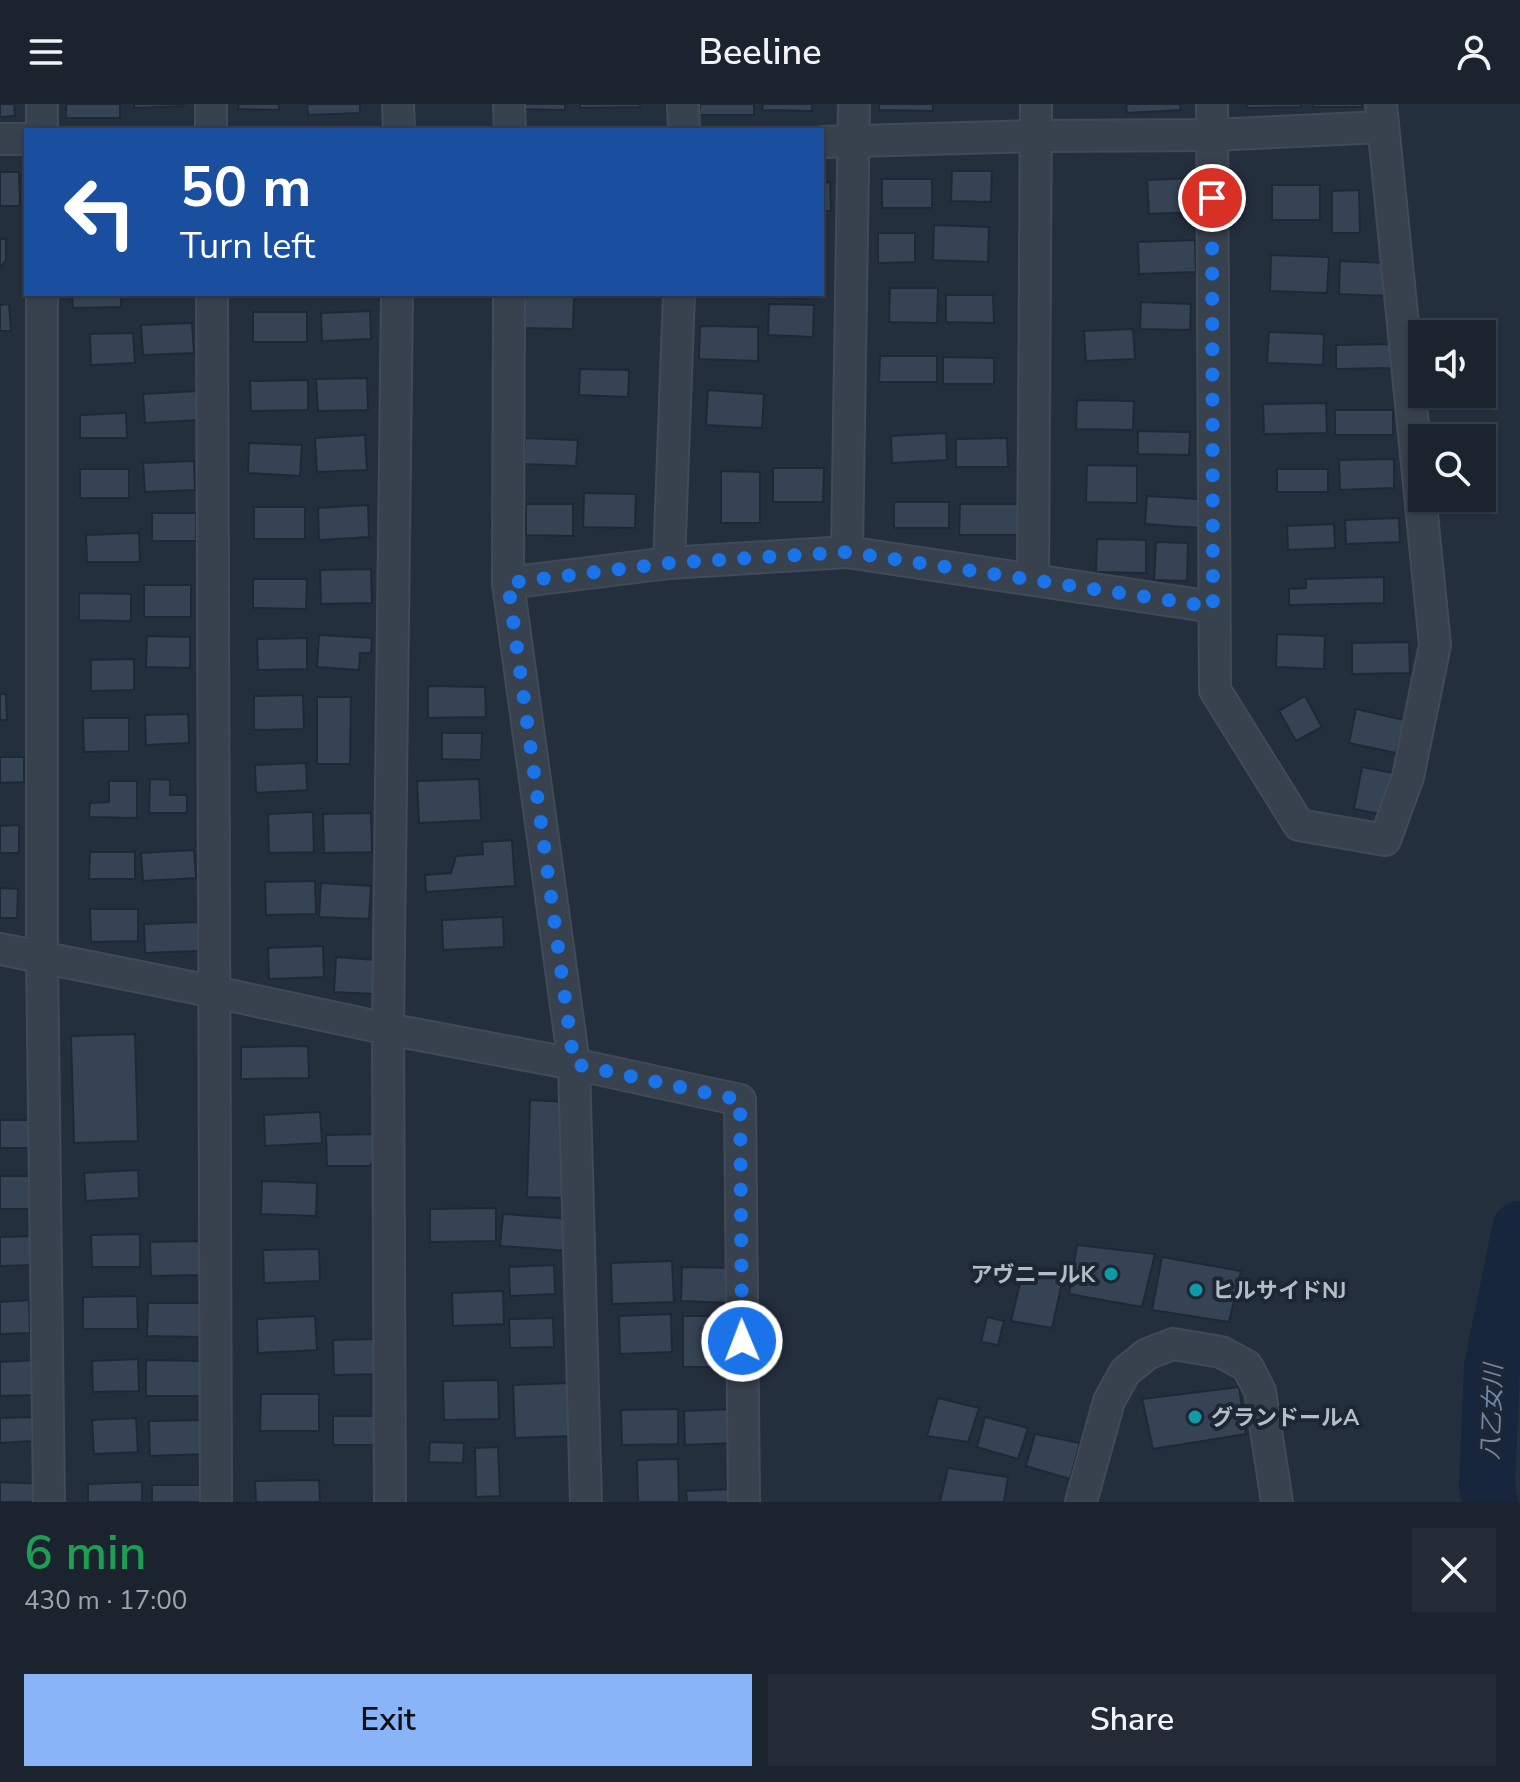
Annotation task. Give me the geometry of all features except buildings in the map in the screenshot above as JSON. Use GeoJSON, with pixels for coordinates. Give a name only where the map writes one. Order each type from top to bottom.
{"type":"FeatureCollection","features":[{"type":"Feature","properties":{"kind":"street"},"geometry":{"type":"LineString","coordinates":[[42,104],[42,128]]}},
{"type":"Feature","properties":{"kind":"street"},"geometry":{"type":"LineString","coordinates":[[211,104],[211,128]]}},
{"type":"Feature","properties":{"kind":"street"},"geometry":{"type":"LineString","coordinates":[[398,104],[399,128]]}},
{"type":"Feature","properties":{"kind":"street"},"geometry":{"type":"LineString","coordinates":[[509,104],[510,128]]}},
{"type":"Feature","properties":{"kind":"street"},"geometry":{"type":"LineString","coordinates":[[683,104],[684,128]]}},
{"type":"Feature","properties":{"kind":"street"},"geometry":{"type":"LineString","coordinates":[[847,552],[854,104]]}},
{"type":"Feature","properties":{"kind":"street"},"geometry":{"type":"LineString","coordinates":[[1033,579],[1036,104]]}},
{"type":"Feature","properties":{"kind":"street"},"geometry":{"type":"LineString","coordinates":[[824,142],[1212,135],[1382,116],[1435,645],[1408,777],[1385,840],[1299,825],[1215,690],[1213,607],[1212,135],[1212,104]]}},
{"type":"Feature","properties":{"kind":"street"},"geometry":{"type":"LineString","coordinates":[[0,139],[24,139]]}},
{"type":"Feature","properties":{"kind":"street"},"geometry":{"type":"LineString","coordinates":[[42,296],[42,956],[49,1502]]}},
{"type":"Feature","properties":{"kind":"street"},"geometry":{"type":"LineString","coordinates":[[212,296],[216,1502]]}},
{"type":"Feature","properties":{"kind":"street"},"geometry":{"type":"LineString","coordinates":[[390,1502],[388,1029],[397,296]]}},
{"type":"Feature","properties":{"kind":"street"},"geometry":{"type":"LineString","coordinates":[[509,296],[508,583],[574,1064],[586,1502]]}},
{"type":"Feature","properties":{"kind":"street"},"geometry":{"type":"LineString","coordinates":[[669,563],[679,296]]}},
{"type":"Feature","properties":{"kind":"street"},"geometry":{"type":"LineString","coordinates":[[508,583],[669,563],[847,552],[1213,607]]}},
{"type":"Feature","properties":{"kind":"street"},"geometry":{"type":"LineString","coordinates":[[0,949],[740,1100],[744,1502]]}},
{"type":"Feature","properties":{"kind":"street"},"geometry":{"type":"LineString","coordinates":[[1081,1502],[1109,1401],[1125,1372],[1147,1354],[1173,1344],[1221,1352],[1247,1366],[1260,1391],[1277,1502]]}},
{"type":"Feature","properties":{"kind":"waterway","name":"八乙女川"},"geometry":{"type":"LineString","coordinates":[[1490,1502],[1487,1486],[1492,1367],[1520,1229]]}},
{"type":"Feature","properties":{"kind":"place","name":"アヴニールK"},"geometry":{"type":"Point","coordinates":[1111,1274]}},
{"type":"Feature","properties":{"kind":"place","name":"ヒルサイドNJ"},"geometry":{"type":"Point","coordinates":[1196,1290]}},
{"type":"Feature","properties":{"kind":"place","name":"グランドールA"},"geometry":{"type":"Point","coordinates":[1195,1417]}},
{"type":"Feature","properties":{"kind":"route"},"geometry":{"type":"LineString","coordinates":[[742,1341],[740,1100],[574,1064],[508,583],[669,563],[847,552],[1213,607],[1212,198]]}}]}
